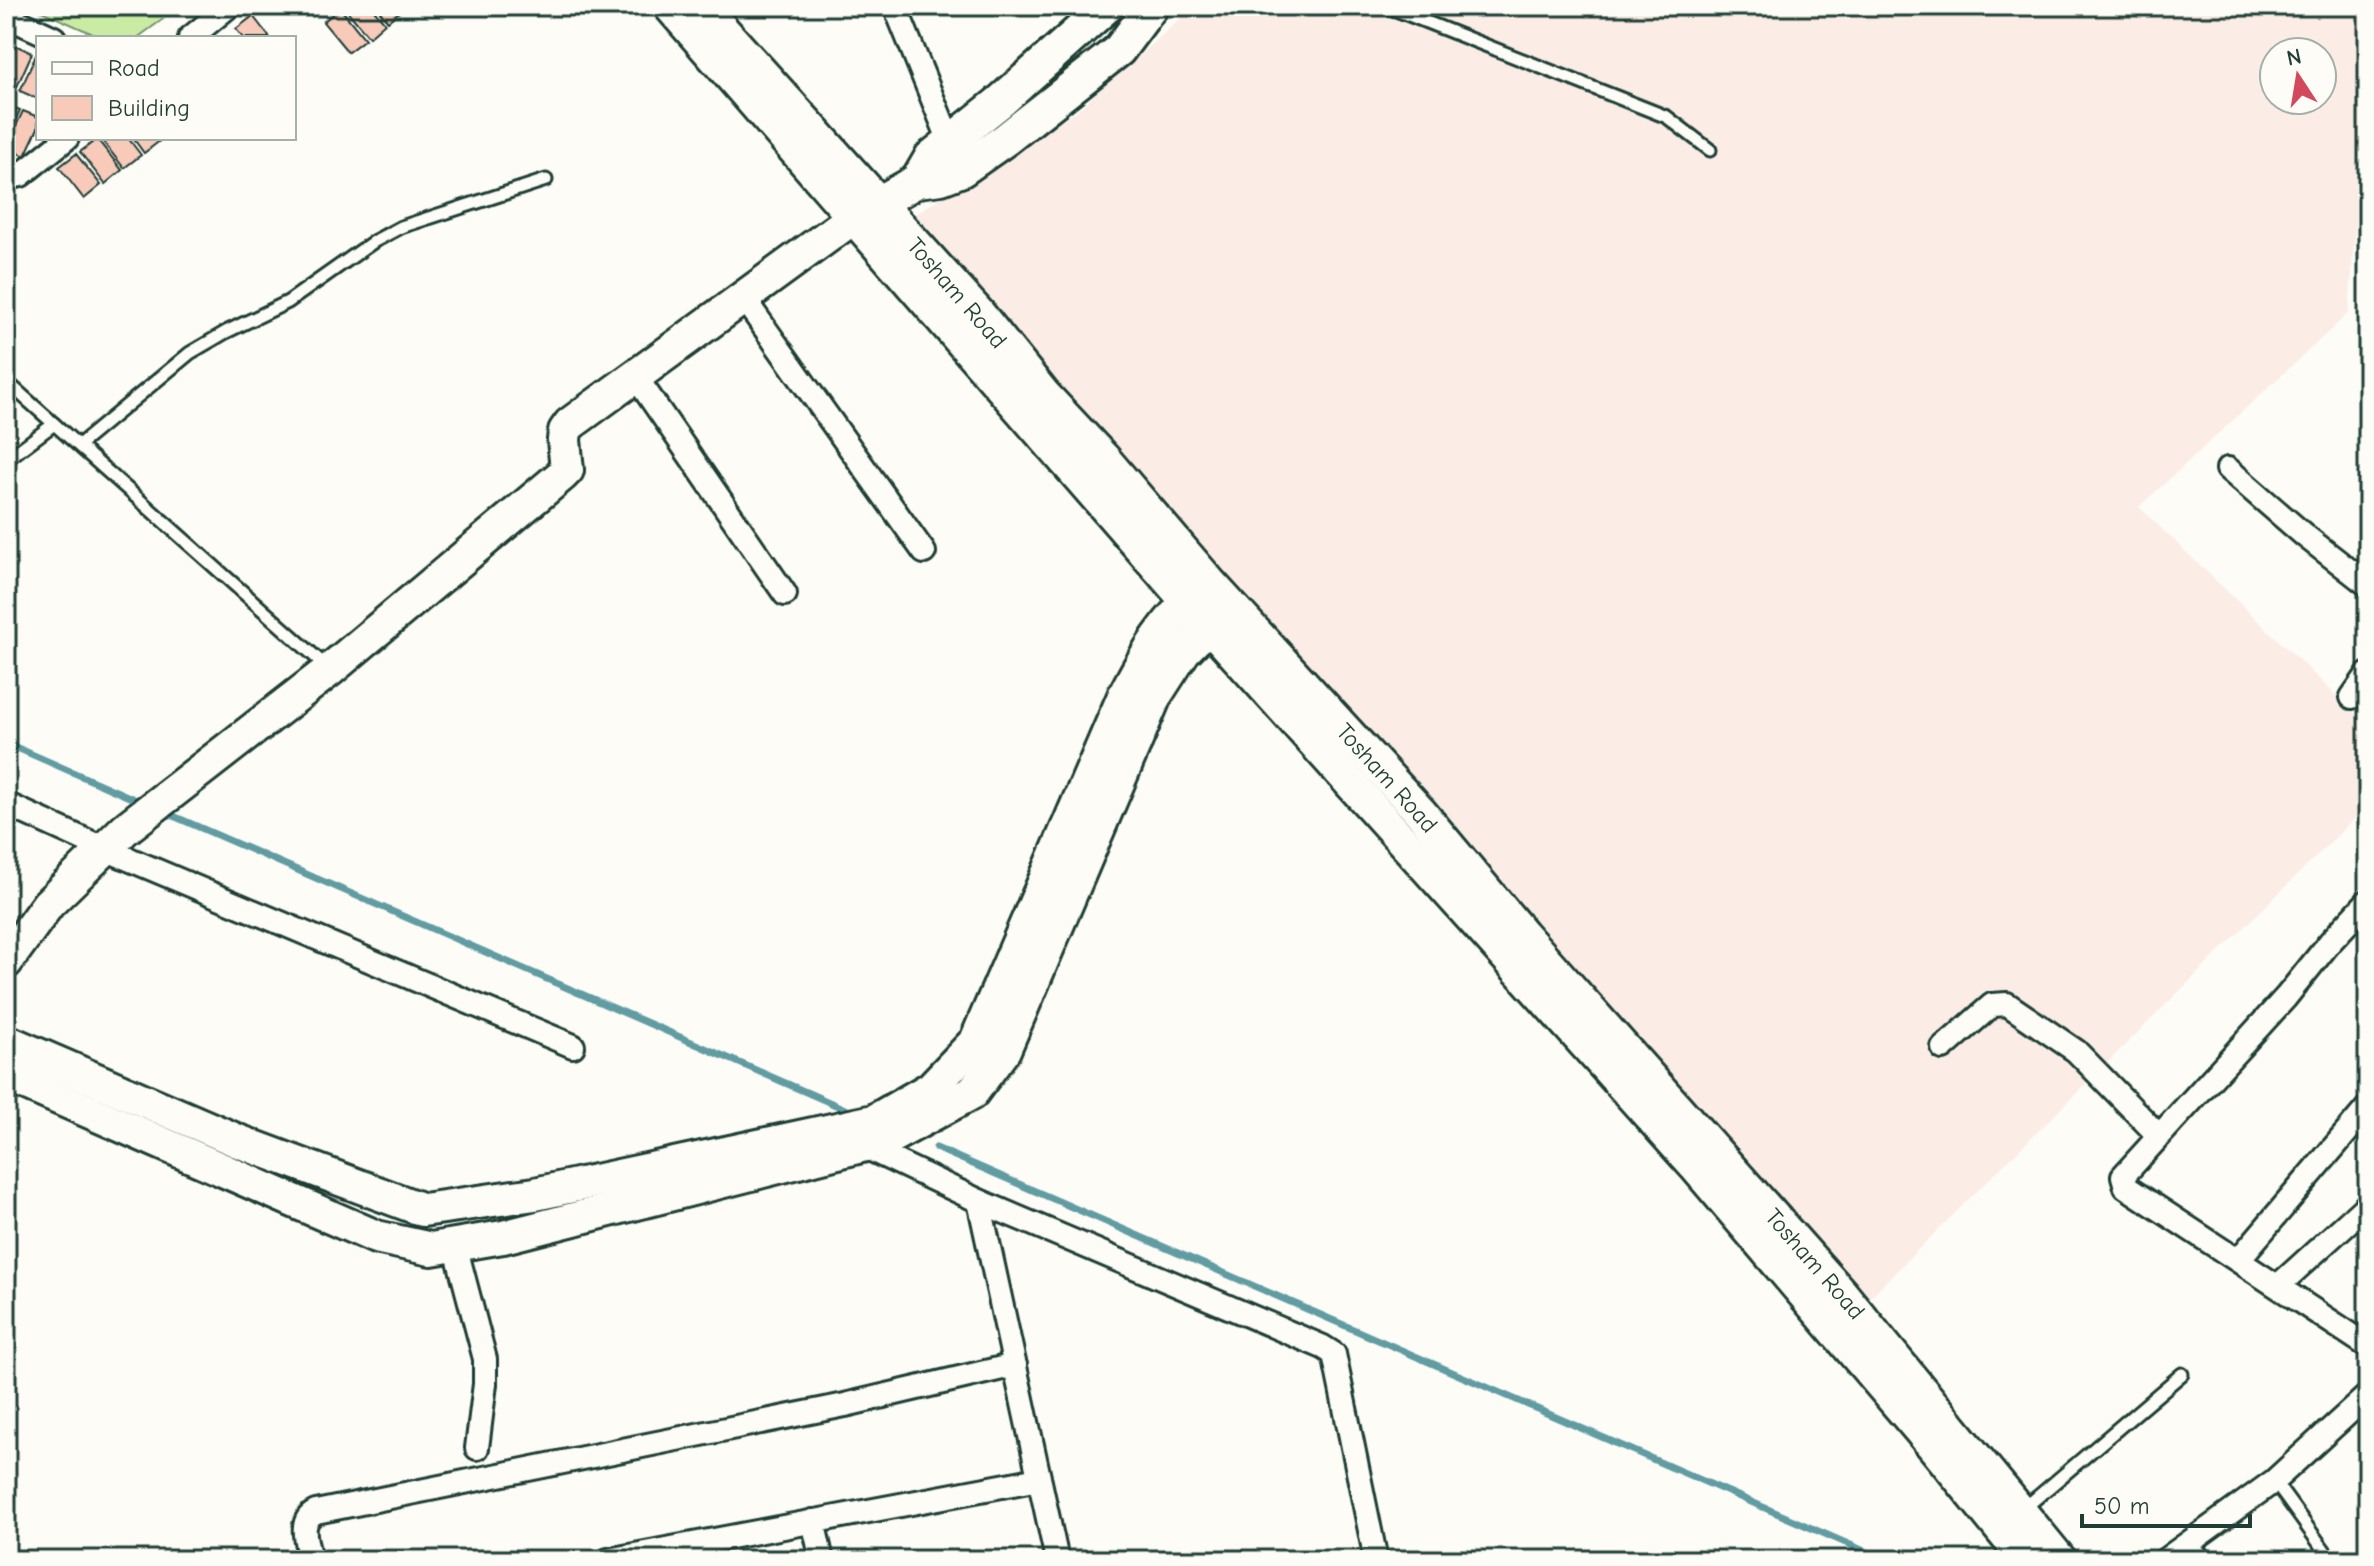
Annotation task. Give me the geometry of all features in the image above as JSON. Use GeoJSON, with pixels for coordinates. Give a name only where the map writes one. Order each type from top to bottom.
{"type":"FeatureCollection","features":[{"type":"Feature","properties":{"kind":"main road","name":"Tosham Road"},"geometry":{"type":"LineString","coordinates":[[670,6],[865,210]]}},
{"type":"Feature","properties":{"kind":"main road","name":"Tosham Road"},"geometry":{"type":"LineString","coordinates":[[701,6],[865,210],[1695,1166],[2026,1560]]}},
{"type":"Feature","properties":{"kind":"main road"},"geometry":{"type":"LineString","coordinates":[[917,181],[931,157],[949,140],[1001,101],[1107,6]]}},
{"type":"Feature","properties":{"kind":"main road"},"geometry":{"type":"LineString","coordinates":[[6,962],[48,904],[105,849],[331,669],[562,475],[567,470],[565,431],[570,424],[742,296],[865,210],[917,181],[941,178],[962,170],[1119,50],[1152,6]]}},
{"type":"Feature","properties":{"kind":"main road"},"geometry":{"type":"LineString","coordinates":[[1028,77],[1049,105]]}},
{"type":"Feature","properties":{"kind":"main road","name":"Tosham Road"},"geometry":{"type":"LineString","coordinates":[[1209,603],[1420,812],[1522,934],[1841,1293],[2060,1560]]}},
{"type":"Feature","properties":{"kind":"main road"},"geometry":{"type":"LineString","coordinates":[[6,1041],[238,1141],[423,1210],[535,1194],[874,1121],[931,1088],[976,1041],[1124,696],[1145,656],[1171,618],[1209,603]]}},
{"type":"Feature","properties":{"kind":"main road"},"geometry":{"type":"LineString","coordinates":[[6,1075],[376,1237],[431,1249],[503,1237],[885,1140],[972,1093],[1004,1050],[1155,696],[1184,651],[1209,603]]}},
{"type":"Feature","properties":{"kind":"street"},"geometry":{"type":"LineString","coordinates":[[192,36],[229,6]]}},
{"type":"Feature","properties":{"kind":"street"},"geometry":{"type":"LineString","coordinates":[[895,6],[962,170]]}},
{"type":"Feature","properties":{"kind":"street"},"geometry":{"type":"LineString","coordinates":[[6,16],[50,36]]}},
{"type":"Feature","properties":{"kind":"street"},"geometry":{"type":"LineString","coordinates":[[6,178],[21,175],[65,140]]}},
{"type":"Feature","properties":{"kind":"street"},"geometry":{"type":"LineString","coordinates":[[742,296],[924,552]]}},
{"type":"Feature","properties":{"kind":"street"},"geometry":{"type":"LineString","coordinates":[[636,377],[785,594]]}},
{"type":"Feature","properties":{"kind":"street"},"geometry":{"type":"LineString","coordinates":[[2228,469],[2368,585]]}},
{"type":"Feature","properties":{"kind":"street"},"geometry":{"type":"LineString","coordinates":[[2352,697],[2368,674]]}},
{"type":"Feature","properties":{"kind":"street"},"geometry":{"type":"LineString","coordinates":[[6,804],[105,849],[573,1046]]}},
{"type":"Feature","properties":{"kind":"street"},"geometry":{"type":"LineString","coordinates":[[2368,901],[2286,997],[2123,1176],[2126,1187],[2368,1346]]}},
{"type":"Feature","properties":{"kind":"street"},"geometry":{"type":"LineString","coordinates":[[1943,1048],[1992,1005],[2007,1004],[2076,1051],[2159,1136]]}},
{"type":"Feature","properties":{"kind":"street"},"geometry":{"type":"LineString","coordinates":[[2239,1259],[2360,1132],[2368,1107]]}},
{"type":"Feature","properties":{"kind":"street"},"geometry":{"type":"LineString","coordinates":[[829,1131],[979,1201],[1334,1354],[1376,1560]]}},
{"type":"Feature","properties":{"kind":"street"},"geometry":{"type":"LineString","coordinates":[[979,1201],[1057,1560]]}},
{"type":"Feature","properties":{"kind":"street"},"geometry":{"type":"LineString","coordinates":[[2279,1285],[2368,1204]]}},
{"type":"Feature","properties":{"kind":"street"},"geometry":{"type":"LineString","coordinates":[[455,1245],[485,1359],[477,1448]]}},
{"type":"Feature","properties":{"kind":"street"},"geometry":{"type":"LineString","coordinates":[[310,1560],[305,1522],[308,1516],[316,1512],[845,1405],[1015,1365]]}},
{"type":"Feature","properties":{"kind":"street"},"geometry":{"type":"LineString","coordinates":[[2165,1560],[2274,1481],[2368,1395]]}},
{"type":"Feature","properties":{"kind":"street"},"geometry":{"type":"LineString","coordinates":[[608,1560],[1039,1479]]}},
{"type":"Feature","properties":{"kind":"street"},"geometry":{"type":"LineString","coordinates":[[813,1521],[822,1560]]}},
{"type":"Feature","properties":{"kind":"lane"},"geometry":{"type":"LineString","coordinates":[[1386,6],[1667,117],[1710,150]]}},
{"type":"Feature","properties":{"kind":"lane"},"geometry":{"type":"LineString","coordinates":[[79,445],[190,353],[288,302],[373,242],[401,227],[546,180]]}},
{"type":"Feature","properties":{"kind":"lane"},"geometry":{"type":"LineString","coordinates":[[6,381],[331,669]]}},
{"type":"Feature","properties":{"kind":"lane"},"geometry":{"type":"LineString","coordinates":[[6,460],[54,424]]}},
{"type":"Feature","properties":{"kind":"lane"},"geometry":{"type":"LineString","coordinates":[[2021,1512],[2182,1374]]}},
{"type":"Feature","properties":{"kind":"lane"},"geometry":{"type":"LineString","coordinates":[[2274,1481],[2327,1554],[2328,1560]]}},
{"type":"Feature","properties":{"kind":"lane"},"geometry":{"type":"LineString","coordinates":[[2191,1543],[2208,1560]]}},
{"type":"Feature","properties":{"kind":"shaded area"},"geometry":{"type":"Polygon","coordinates":[[[1192,6],[2368,6],[2368,47],[2349,313],[2139,507],[2368,726],[2368,805],[1865,1302],[906,220],[1076,111],[1192,6]]]}},
{"type":"Feature","properties":{"kind":"green space"},"geometry":{"type":"Polygon","coordinates":[[[30,6],[181,6],[140,36],[98,36],[30,6]]]}},
{"type":"Feature","properties":{"kind":"building"},"geometry":{"type":"Polygon","coordinates":[[[343,6],[371,6],[385,23],[369,37],[343,6]]]}},
{"type":"Feature","properties":{"kind":"building"},"geometry":{"type":"Polygon","coordinates":[[[375,6],[403,6],[404,8],[388,21],[375,6]]]}},
{"type":"Feature","properties":{"kind":"building"},"geometry":{"type":"Polygon","coordinates":[[[340,8],[365,39],[348,52],[323,22],[340,8]]]}},
{"type":"Feature","properties":{"kind":"building"},"geometry":{"type":"Polygon","coordinates":[[[253,16],[268,36],[241,36],[236,29],[253,16]]]}},
{"type":"Feature","properties":{"kind":"building"},"geometry":{"type":"Polygon","coordinates":[[[13,44],[32,53],[16,89],[6,85],[6,60],[13,44]]]}},
{"type":"Feature","properties":{"kind":"building"},"geometry":{"type":"Polygon","coordinates":[[[36,55],[36,98],[20,91],[36,55]]]}},
{"type":"Feature","properties":{"kind":"building"},"geometry":{"type":"Polygon","coordinates":[[[6,104],[20,110],[6,141],[6,104]]]}},
{"type":"Feature","properties":{"kind":"building"},"geometry":{"type":"Polygon","coordinates":[[[23,111],[36,116],[36,132],[25,156],[6,147],[23,111]]]}},
{"type":"Feature","properties":{"kind":"building"},"geometry":{"type":"Polygon","coordinates":[[[98,140],[122,170],[105,184],[80,152],[98,140]]]}},
{"type":"Feature","properties":{"kind":"building"},"geometry":{"type":"Polygon","coordinates":[[[102,140],[130,140],[141,155],[124,168],[102,140]]]}},
{"type":"Feature","properties":{"kind":"building"},"geometry":{"type":"Polygon","coordinates":[[[134,140],[161,140],[144,153],[134,140]]]}},
{"type":"Feature","properties":{"kind":"building"},"geometry":{"type":"Polygon","coordinates":[[[76,154],[101,185],[84,199],[59,167],[76,154]]]}},
{"type":"Feature","properties":{"kind":"waterway"},"geometry":{"type":"LineString","coordinates":[[6,743],[143,803]]}},
{"type":"Feature","properties":{"kind":"waterway"},"geometry":{"type":"LineString","coordinates":[[162,811],[854,1113]]}},
{"type":"Feature","properties":{"kind":"waterway"},"geometry":{"type":"LineString","coordinates":[[936,1148],[1885,1560]]}}]}
